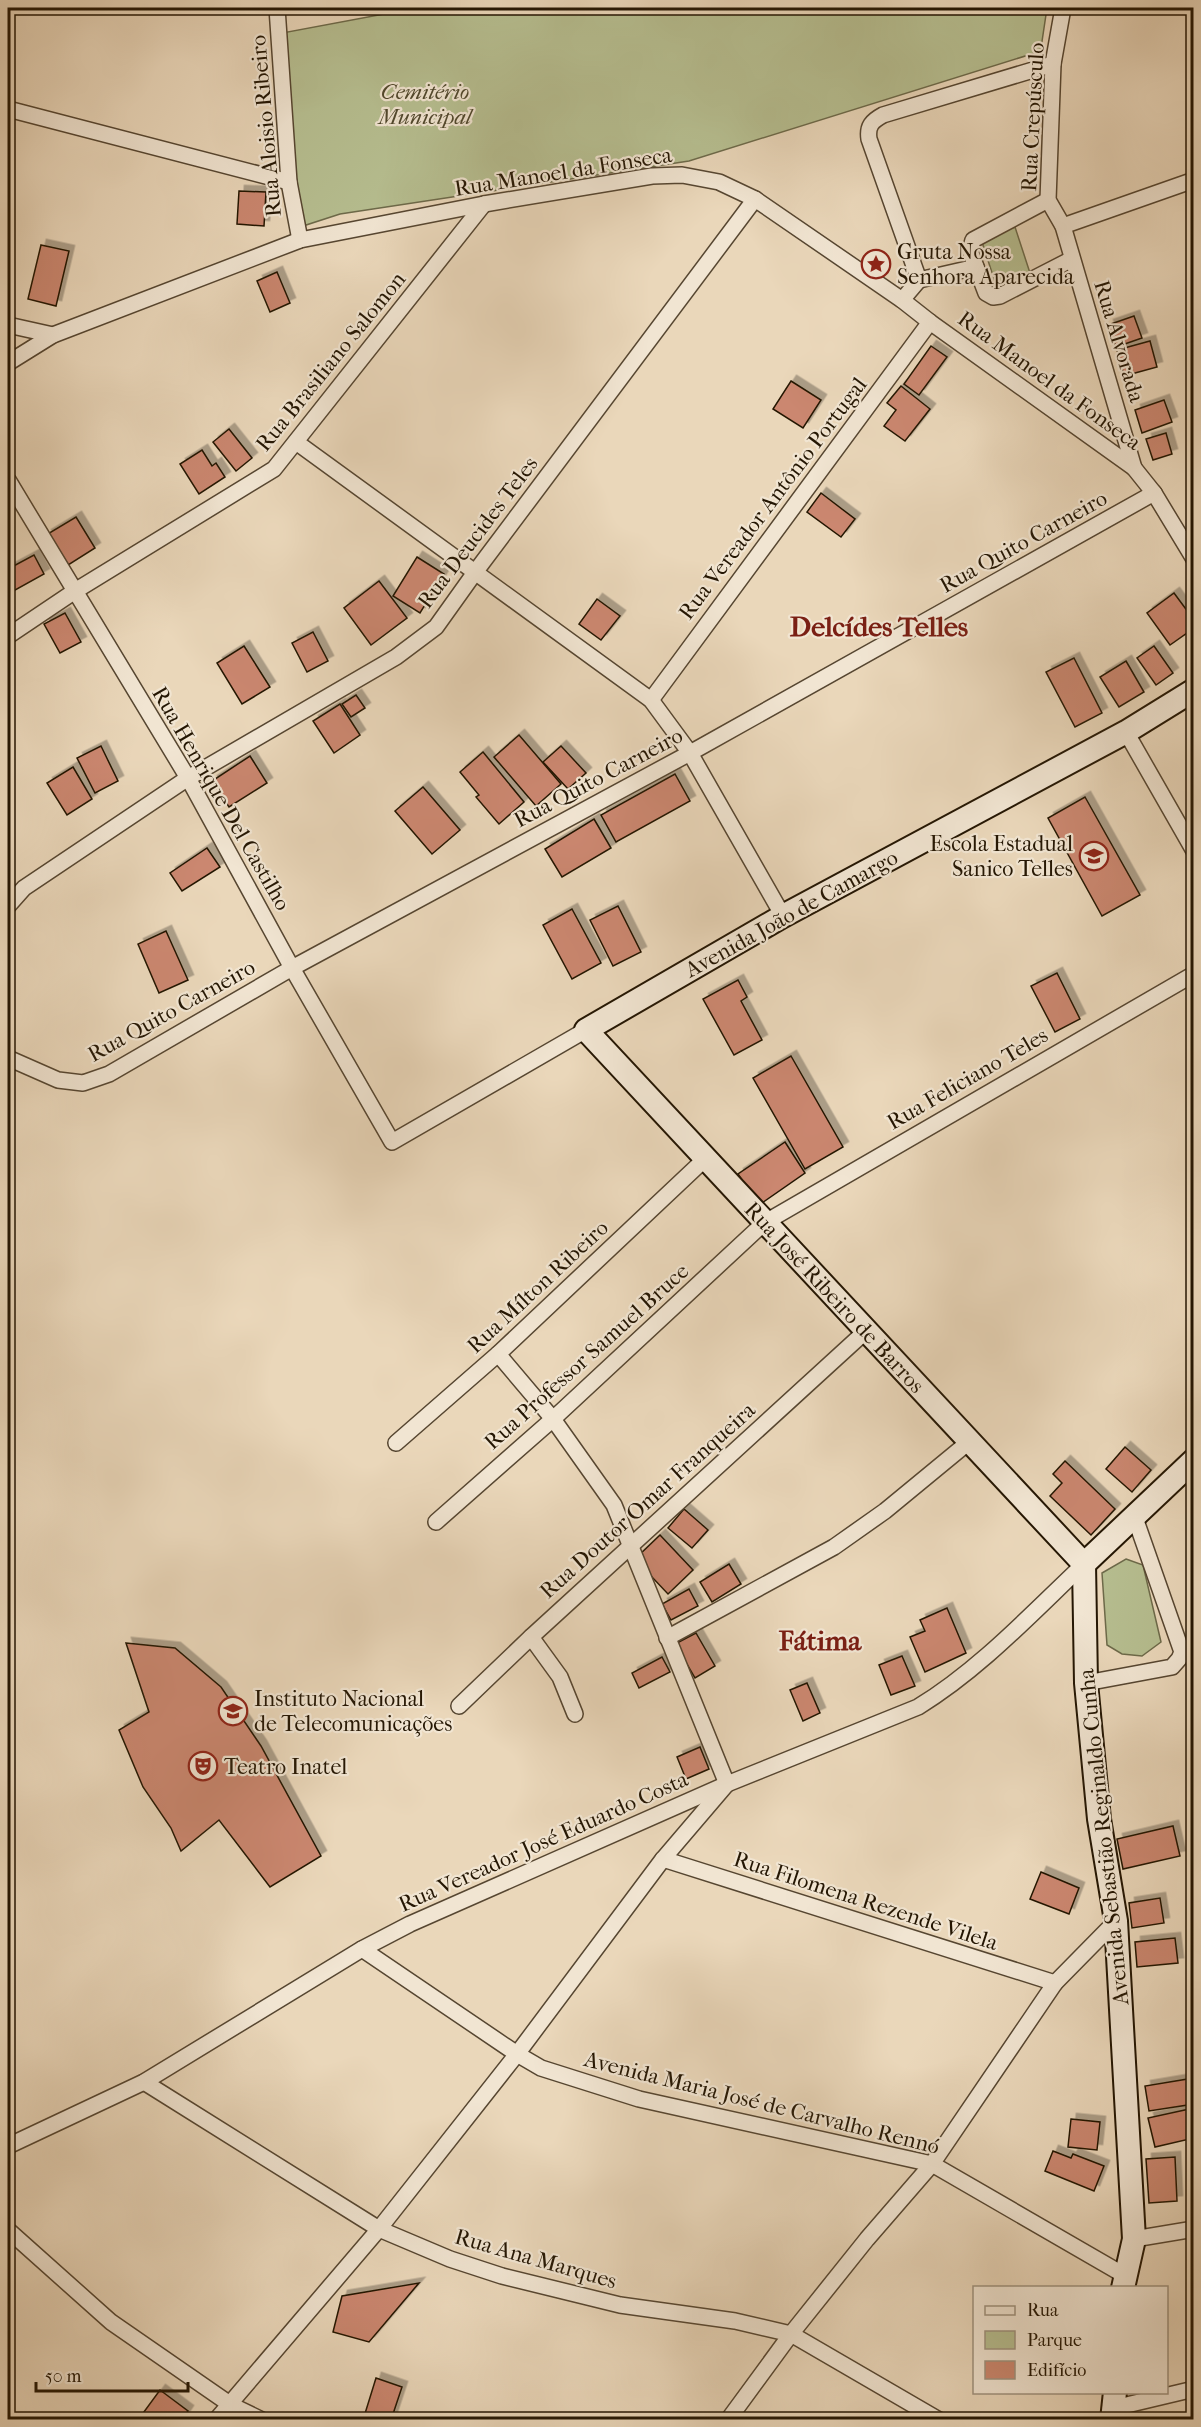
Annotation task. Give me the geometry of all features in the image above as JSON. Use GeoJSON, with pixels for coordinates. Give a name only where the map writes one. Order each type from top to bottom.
{"type":"FeatureCollection","features":[{"type":"Feature","properties":{"kind":"main road","name":"Avenida João de Camargo"},"geometry":{"type":"LineString","coordinates":[[586,1029],[783,916],[1126,732],[1194,690]]}},
{"type":"Feature","properties":{"kind":"main road","name":"Rua José Ribeiro de Barros"},"geometry":{"type":"LineString","coordinates":[[586,1029],[764,1223],[867,1330],[1084,1564]]}},
{"type":"Feature","properties":{"kind":"main road"},"geometry":{"type":"LineString","coordinates":[[1084,1564],[1194,1460]]}},
{"type":"Feature","properties":{"kind":"main road","name":"Avenida Sebastião Reginaldo Cunha"},"geometry":{"type":"LineString","coordinates":[[1084,1564],[1086,1683],[1099,1819],[1116,1921],[1134,2239],[1124,2281]]}},
{"type":"Feature","properties":{"kind":"street","name":"Rua Aloisio Ribeiro"},"geometry":{"type":"LineString","coordinates":[[277,8],[289,182],[300,240]]}},
{"type":"Feature","properties":{"kind":"street","name":"Rua Crepúsculo"},"geometry":{"type":"LineString","coordinates":[[1063,8],[1053,64],[1048,200],[1063,226]]}},
{"type":"Feature","properties":{"kind":"street"},"geometry":{"type":"LineString","coordinates":[[919,280],[869,139],[869,126],[874,120],[884,115],[1053,64]]}},
{"type":"Feature","properties":{"kind":"street"},"geometry":{"type":"LineString","coordinates":[[8,109],[289,182]]}},
{"type":"Feature","properties":{"kind":"street","name":"Rua Manoel da Fonseca"},"geometry":{"type":"LineString","coordinates":[[8,363],[53,335],[300,240],[484,204],[652,176],[682,175],[719,182],[755,199],[902,300],[1134,468],[1155,493],[1194,560]]}},
{"type":"Feature","properties":{"kind":"street"},"geometry":{"type":"LineString","coordinates":[[1063,226],[1194,180]]}},
{"type":"Feature","properties":{"kind":"street","name":"Rua Deucides Teles"},"geometry":{"type":"LineString","coordinates":[[8,906],[24,888],[188,778],[396,657],[436,627],[755,199]]}},
{"type":"Feature","properties":{"kind":"street"},"geometry":{"type":"LineString","coordinates":[[1048,200],[974,240],[970,250],[986,293],[993,297],[1000,296],[1072,259]]}},
{"type":"Feature","properties":{"kind":"street","name":"Rua Brasiliano Salomon"},"geometry":{"type":"LineString","coordinates":[[8,636],[75,591],[274,469],[484,204]]}},
{"type":"Feature","properties":{"kind":"street","name":"Rua Alvorada"},"geometry":{"type":"LineString","coordinates":[[1063,226],[1134,468]]}},
{"type":"Feature","properties":{"kind":"street"},"geometry":{"type":"LineString","coordinates":[[902,300],[919,280],[976,267]]}},
{"type":"Feature","properties":{"kind":"street","name":"Rua Vereador Antônio Portugal"},"geometry":{"type":"LineString","coordinates":[[651,700],[930,322]]}},
{"type":"Feature","properties":{"kind":"street"},"geometry":{"type":"LineString","coordinates":[[8,325],[53,335]]}},
{"type":"Feature","properties":{"kind":"street"},"geometry":{"type":"LineString","coordinates":[[296,442],[651,700],[690,753],[783,916]]}},
{"type":"Feature","properties":{"kind":"street","name":"Rua Henrique Del Castilho"},"geometry":{"type":"LineString","coordinates":[[8,480],[188,778],[292,968],[392,1142]]}},
{"type":"Feature","properties":{"kind":"street","name":"Rua Quito Carneiro"},"geometry":{"type":"LineString","coordinates":[[8,1058],[58,1080],[83,1083],[109,1074],[292,968],[690,753],[1155,493]]}},
{"type":"Feature","properties":{"kind":"street"},"geometry":{"type":"LineString","coordinates":[[1126,732],[1194,851]]}},
{"type":"Feature","properties":{"kind":"street","name":"Rua Feliciano Teles"},"geometry":{"type":"LineString","coordinates":[[764,1223],[1194,974]]}},
{"type":"Feature","properties":{"kind":"street","name":"Avenida João de Camargo"},"geometry":{"type":"LineString","coordinates":[[392,1142],[586,1029]]}},
{"type":"Feature","properties":{"kind":"street","name":"Rua Mílton Ribeiro"},"geometry":{"type":"LineString","coordinates":[[396,1443],[498,1354],[706,1158]]}},
{"type":"Feature","properties":{"kind":"street","name":"Rua Professor Samuel Bruce"},"geometry":{"type":"LineString","coordinates":[[436,1522],[553,1419],[764,1223]]}},
{"type":"Feature","properties":{"kind":"street","name":"Rua Doutor Omar Franqueira"},"geometry":{"type":"LineString","coordinates":[[459,1706],[531,1637],[867,1330]]}},
{"type":"Feature","properties":{"kind":"street"},"geometry":{"type":"LineString","coordinates":[[216,2420],[379,2229],[517,2054],[663,1860],[727,1784],[629,1547],[614,1505],[553,1419],[498,1354]]}},
{"type":"Feature","properties":{"kind":"street"},"geometry":{"type":"LineString","coordinates":[[667,1638],[834,1547],[885,1511],[970,1441]]}},
{"type":"Feature","properties":{"kind":"street"},"geometry":{"type":"LineString","coordinates":[[1086,1683],[1172,1667],[1182,1652],[1134,1515]]}},
{"type":"Feature","properties":{"kind":"street","name":"Rua Vereador José Eduardo Costa"},"geometry":{"type":"LineString","coordinates":[[8,2146],[144,2082],[362,1949],[459,1901],[727,1784],[918,1707],[974,1668],[1084,1564]]}},
{"type":"Feature","properties":{"kind":"street"},"geometry":{"type":"LineString","coordinates":[[531,1637],[560,1677],[575,1714]]}},
{"type":"Feature","properties":{"kind":"street","name":"Rua Filomena Rezende Vilela"},"geometry":{"type":"LineString","coordinates":[[663,1860],[1055,1983]]}},
{"type":"Feature","properties":{"kind":"street"},"geometry":{"type":"LineString","coordinates":[[728,2420],[791,2334],[867,2239],[932,2164],[1055,1983],[1116,1921]]}},
{"type":"Feature","properties":{"kind":"street","name":"Avenida Maria José de Carvalho Rennó"},"geometry":{"type":"LineString","coordinates":[[362,1949],[541,2068],[639,2099],[932,2164],[1124,2281]]}},
{"type":"Feature","properties":{"kind":"street","name":"Rua Ana Marques"},"geometry":{"type":"LineString","coordinates":[[144,2082],[379,2229],[450,2259],[502,2276],[620,2305],[735,2321],[791,2334],[939,2420]]}},
{"type":"Feature","properties":{"kind":"street"},"geometry":{"type":"LineString","coordinates":[[1134,2239],[1194,2229]]}},
{"type":"Feature","properties":{"kind":"street"},"geometry":{"type":"LineString","coordinates":[[8,2230],[111,2322],[231,2405],[262,2420]]}},
{"type":"Feature","properties":{"kind":"street"},"geometry":{"type":"LineString","coordinates":[[1114,2407],[1194,2389]]}},
{"type":"Feature","properties":{"kind":"green space","name":"Cemitério Municipal"},"geometry":{"type":"Polygon","coordinates":[[[416,8],[1047,8],[1041,48],[1038,52],[689,161],[340,214],[306,225],[287,200],[282,33],[416,8]]]}},
{"type":"Feature","properties":{"kind":"green space"},"geometry":{"type":"Polygon","coordinates":[[[1015,227],[1031,276],[997,288],[981,239],[1015,227]]]}},
{"type":"Feature","properties":{"kind":"green space"},"geometry":{"type":"Polygon","coordinates":[[[1126,1559],[1143,1565],[1161,1642],[1142,1656],[1122,1654],[1107,1645],[1102,1573],[1126,1559]]]}},
{"type":"Feature","properties":{"kind":"building"},"geometry":{"type":"Polygon","coordinates":[[[239,191],[266,192],[264,226],[237,224],[239,191]]]}},
{"type":"Feature","properties":{"kind":"building"},"geometry":{"type":"Polygon","coordinates":[[[41,245],[69,251],[56,306],[28,299],[41,245]]]}},
{"type":"Feature","properties":{"kind":"building"},"geometry":{"type":"Polygon","coordinates":[[[277,272],[290,303],[270,312],[257,281],[277,272]]]}},
{"type":"Feature","properties":{"kind":"building"},"geometry":{"type":"Polygon","coordinates":[[[1134,316],[1142,338],[1116,347],[1108,325],[1134,316]]]}},
{"type":"Feature","properties":{"kind":"building"},"geometry":{"type":"Polygon","coordinates":[[[1150,341],[1157,367],[1124,376],[1117,350],[1150,341]]]}},
{"type":"Feature","properties":{"kind":"building"},"geometry":{"type":"Polygon","coordinates":[[[931,346],[947,357],[919,395],[904,384],[931,346]]]}},
{"type":"Feature","properties":{"kind":"building"},"geometry":{"type":"Polygon","coordinates":[[[791,381],[821,400],[803,428],[773,409],[791,381]]]}},
{"type":"Feature","properties":{"kind":"building"},"geometry":{"type":"Polygon","coordinates":[[[901,386],[930,409],[905,441],[884,426],[896,410],[887,403],[901,386]]]}},
{"type":"Feature","properties":{"kind":"building"},"geometry":{"type":"Polygon","coordinates":[[[1164,400],[1172,422],[1142,433],[1135,410],[1164,400]]]}},
{"type":"Feature","properties":{"kind":"building"},"geometry":{"type":"Polygon","coordinates":[[[229,429],[252,458],[236,471],[213,442],[229,429]]]}},
{"type":"Feature","properties":{"kind":"building"},"geometry":{"type":"Polygon","coordinates":[[[1166,433],[1172,454],[1153,460],[1146,439],[1166,433]]]}},
{"type":"Feature","properties":{"kind":"building"},"geometry":{"type":"Polygon","coordinates":[[[202,450],[212,466],[216,463],[225,477],[199,494],[180,464],[202,450]]]}},
{"type":"Feature","properties":{"kind":"building"},"geometry":{"type":"Polygon","coordinates":[[[821,493],[855,519],[841,537],[807,512],[821,493]]]}},
{"type":"Feature","properties":{"kind":"building"},"geometry":{"type":"Polygon","coordinates":[[[76,517],[95,548],[65,567],[46,535],[76,517]]]}},
{"type":"Feature","properties":{"kind":"building"},"geometry":{"type":"Polygon","coordinates":[[[34,555],[44,574],[8,594],[8,569],[34,555]]]}},
{"type":"Feature","properties":{"kind":"building"},"geometry":{"type":"Polygon","coordinates":[[[417,557],[444,574],[420,613],[393,596],[417,557]]]}},
{"type":"Feature","properties":{"kind":"building"},"geometry":{"type":"Polygon","coordinates":[[[379,581],[407,618],[371,645],[344,608],[379,581]]]}},
{"type":"Feature","properties":{"kind":"building"},"geometry":{"type":"Polygon","coordinates":[[[1174,593],[1194,620],[1194,628],[1170,645],[1147,613],[1174,593]]]}},
{"type":"Feature","properties":{"kind":"building"},"geometry":{"type":"Polygon","coordinates":[[[597,599],[620,616],[601,640],[579,624],[597,599]]]}},
{"type":"Feature","properties":{"kind":"building"},"geometry":{"type":"Polygon","coordinates":[[[65,613],[81,642],[60,653],[44,624],[65,613]]]}},
{"type":"Feature","properties":{"kind":"building"},"geometry":{"type":"Polygon","coordinates":[[[313,632],[328,661],[307,672],[292,643],[313,632]]]}},
{"type":"Feature","properties":{"kind":"building"},"geometry":{"type":"Polygon","coordinates":[[[244,646],[270,687],[242,704],[217,663],[244,646]]]}},
{"type":"Feature","properties":{"kind":"building"},"geometry":{"type":"Polygon","coordinates":[[[1154,646],[1173,673],[1156,685],[1137,658],[1154,646]]]}},
{"type":"Feature","properties":{"kind":"building"},"geometry":{"type":"Polygon","coordinates":[[[1074,658],[1102,713],[1075,727],[1046,672],[1074,658]]]}},
{"type":"Feature","properties":{"kind":"building"},"geometry":{"type":"Polygon","coordinates":[[[1126,661],[1144,692],[1119,707],[1100,677],[1126,661]]]}},
{"type":"Feature","properties":{"kind":"building"},"geometry":{"type":"Polygon","coordinates":[[[356,695],[365,708],[351,717],[342,704],[356,695]]]}},
{"type":"Feature","properties":{"kind":"building"},"geometry":{"type":"Polygon","coordinates":[[[340,704],[360,735],[334,753],[313,721],[340,704]]]}},
{"type":"Feature","properties":{"kind":"building"},"geometry":{"type":"Polygon","coordinates":[[[519,735],[561,784],[536,806],[494,757],[519,735]]]}},
{"type":"Feature","properties":{"kind":"building"},"geometry":{"type":"Polygon","coordinates":[[[101,746],[118,781],[95,793],[77,758],[101,746]]]}},
{"type":"Feature","properties":{"kind":"building"},"geometry":{"type":"Polygon","coordinates":[[[561,746],[586,773],[568,789],[543,762],[561,746]]]}},
{"type":"Feature","properties":{"kind":"building"},"geometry":{"type":"Polygon","coordinates":[[[483,752],[524,802],[499,824],[476,797],[479,795],[460,772],[483,752]]]}},
{"type":"Feature","properties":{"kind":"building"},"geometry":{"type":"Polygon","coordinates":[[[250,756],[267,783],[229,807],[212,781],[250,756]]]}},
{"type":"Feature","properties":{"kind":"building"},"geometry":{"type":"Polygon","coordinates":[[[73,767],[92,799],[67,815],[47,783],[73,767]]]}},
{"type":"Feature","properties":{"kind":"building"},"geometry":{"type":"Polygon","coordinates":[[[675,774],[690,801],[616,842],[601,815],[675,774]]]}},
{"type":"Feature","properties":{"kind":"building"},"geometry":{"type":"Polygon","coordinates":[[[423,787],[460,830],[432,854],[395,811],[423,787]]]}},
{"type":"Feature","properties":{"kind":"building","name":"Escola Estadual Sanico Telles"},"geometry":{"type":"Polygon","coordinates":[[[1085,797],[1140,895],[1102,916],[1048,818],[1085,797]]]}},
{"type":"Feature","properties":{"kind":"building"},"geometry":{"type":"Polygon","coordinates":[[[594,819],[611,848],[562,877],[545,849],[594,819]]]}},
{"type":"Feature","properties":{"kind":"building"},"geometry":{"type":"Polygon","coordinates":[[[207,848],[220,867],[182,891],[170,873],[207,848]]]}},
{"type":"Feature","properties":{"kind":"building"},"geometry":{"type":"Polygon","coordinates":[[[618,906],[641,952],[613,966],[590,920],[618,906]]]}},
{"type":"Feature","properties":{"kind":"building"},"geometry":{"type":"Polygon","coordinates":[[[572,909],[601,963],[572,979],[543,925],[572,909]]]}},
{"type":"Feature","properties":{"kind":"building"},"geometry":{"type":"Polygon","coordinates":[[[166,931],[188,980],[159,993],[138,944],[166,931]]]}},
{"type":"Feature","properties":{"kind":"building"},"geometry":{"type":"Polygon","coordinates":[[[1057,973],[1080,1019],[1055,1032],[1031,986],[1057,973]]]}},
{"type":"Feature","properties":{"kind":"building"},"geometry":{"type":"Polygon","coordinates":[[[738,980],[747,997],[741,1001],[762,1040],[734,1055],[703,999],[738,980]]]}},
{"type":"Feature","properties":{"kind":"building"},"geometry":{"type":"Polygon","coordinates":[[[791,1056],[843,1147],[805,1169],[753,1078],[791,1056]]]}},
{"type":"Feature","properties":{"kind":"building"},"geometry":{"type":"Polygon","coordinates":[[[785,1142],[805,1173],[759,1205],[738,1174],[785,1142]]]}},
{"type":"Feature","properties":{"kind":"building"},"geometry":{"type":"Polygon","coordinates":[[[1125,1447],[1151,1470],[1132,1492],[1106,1469],[1125,1447]]]}},
{"type":"Feature","properties":{"kind":"building"},"geometry":{"type":"Polygon","coordinates":[[[1065,1461],[1115,1509],[1091,1535],[1050,1496],[1062,1483],[1053,1474],[1065,1461]]]}},
{"type":"Feature","properties":{"kind":"building"},"geometry":{"type":"Polygon","coordinates":[[[684,1509],[708,1530],[692,1548],[668,1528],[684,1509]]]}},
{"type":"Feature","properties":{"kind":"building"},"geometry":{"type":"Polygon","coordinates":[[[660,1535],[693,1570],[668,1594],[635,1559],[660,1535]]]}},
{"type":"Feature","properties":{"kind":"building"},"geometry":{"type":"Polygon","coordinates":[[[729,1564],[741,1584],[712,1602],[700,1582],[729,1564]]]}},
{"type":"Feature","properties":{"kind":"building"},"geometry":{"type":"Polygon","coordinates":[[[689,1589],[698,1606],[671,1620],[662,1604],[689,1589]]]}},
{"type":"Feature","properties":{"kind":"building"},"geometry":{"type":"Polygon","coordinates":[[[947,1608],[966,1653],[925,1672],[910,1637],[925,1631],[920,1620],[947,1608]]]}},
{"type":"Feature","properties":{"kind":"building"},"geometry":{"type":"Polygon","coordinates":[[[696,1633],[715,1666],[695,1678],[675,1644],[696,1633]]]}},
{"type":"Feature","properties":{"kind":"building","name":"Teatro Inatel"},"geometry":{"type":"Polygon","coordinates":[[[126,1643],[175,1648],[221,1687],[261,1746],[321,1856],[270,1887],[219,1820],[181,1851],[171,1828],[143,1787],[119,1730],[149,1712],[126,1643]]]}},
{"type":"Feature","properties":{"kind":"building"},"geometry":{"type":"Polygon","coordinates":[[[902,1656],[915,1686],[891,1695],[879,1665],[902,1656]]]}},
{"type":"Feature","properties":{"kind":"building"},"geometry":{"type":"Polygon","coordinates":[[[662,1657],[670,1672],[639,1688],[632,1673],[662,1657]]]}},
{"type":"Feature","properties":{"kind":"building"},"geometry":{"type":"Polygon","coordinates":[[[807,1683],[820,1713],[803,1721],[790,1690],[807,1683]]]}},
{"type":"Feature","properties":{"kind":"building"},"geometry":{"type":"Polygon","coordinates":[[[700,1747],[709,1769],[686,1779],[677,1757],[700,1747]]]}},
{"type":"Feature","properties":{"kind":"building"},"geometry":{"type":"Polygon","coordinates":[[[1173,1826],[1180,1856],[1123,1869],[1117,1839],[1173,1826]]]}},
{"type":"Feature","properties":{"kind":"building"},"geometry":{"type":"Polygon","coordinates":[[[1041,1872],[1079,1888],[1069,1914],[1030,1899],[1041,1872]]]}},
{"type":"Feature","properties":{"kind":"building"},"geometry":{"type":"Polygon","coordinates":[[[1160,1898],[1164,1923],[1132,1928],[1129,1903],[1160,1898]]]}},
{"type":"Feature","properties":{"kind":"building"},"geometry":{"type":"Polygon","coordinates":[[[1175,1938],[1178,1963],[1137,1967],[1135,1942],[1175,1938]]]}},
{"type":"Feature","properties":{"kind":"building"},"geometry":{"type":"Polygon","coordinates":[[[1194,2078],[1194,2104],[1149,2111],[1145,2086],[1194,2078]]]}},
{"type":"Feature","properties":{"kind":"building"},"geometry":{"type":"Polygon","coordinates":[[[1194,2108],[1194,2138],[1155,2147],[1148,2118],[1194,2108]]]}},
{"type":"Feature","properties":{"kind":"building"},"geometry":{"type":"Polygon","coordinates":[[[1071,2119],[1100,2122],[1097,2150],[1068,2147],[1071,2119]]]}},
{"type":"Feature","properties":{"kind":"building"},"geometry":{"type":"Polygon","coordinates":[[[1053,2151],[1071,2158],[1073,2154],[1104,2166],[1094,2191],[1045,2171],[1053,2151]]]}},
{"type":"Feature","properties":{"kind":"building"},"geometry":{"type":"Polygon","coordinates":[[[1175,2157],[1177,2201],[1149,2203],[1146,2159],[1175,2157]]]}},
{"type":"Feature","properties":{"kind":"building"},"geometry":{"type":"Polygon","coordinates":[[[419,2283],[369,2342],[333,2332],[342,2296],[419,2283]]]}},
{"type":"Feature","properties":{"kind":"building"},"geometry":{"type":"Polygon","coordinates":[[[376,2378],[402,2387],[391,2420],[363,2420],[376,2378]]]}},
{"type":"Feature","properties":{"kind":"building"},"geometry":{"type":"Polygon","coordinates":[[[160,2390],[188,2411],[182,2420],[138,2420],[160,2390]]]}},
{"type":"Feature","properties":{"kind":"place","name":"Gruta Nossa Senhora Aparecida"},"geometry":{"type":"Point","coordinates":[876,264]}},
{"type":"Feature","properties":{"kind":"place","name":"Escola Estadual Sanico Telles"},"geometry":{"type":"Point","coordinates":[1094,856]}},
{"type":"Feature","properties":{"kind":"place","name":"Instituto Nacional de Telecomunicações"},"geometry":{"type":"Point","coordinates":[233,1711]}},
{"type":"Feature","properties":{"kind":"place","name":"Teatro Inatel"},"geometry":{"type":"Point","coordinates":[203,1766]}},
{"type":"Feature","properties":{"kind":"district","name":"Delcídes Telles"},"geometry":{"type":"Point","coordinates":[879,626]}},
{"type":"Feature","properties":{"kind":"district","name":"Fátima"},"geometry":{"type":"Point","coordinates":[820,1640]}}]}
